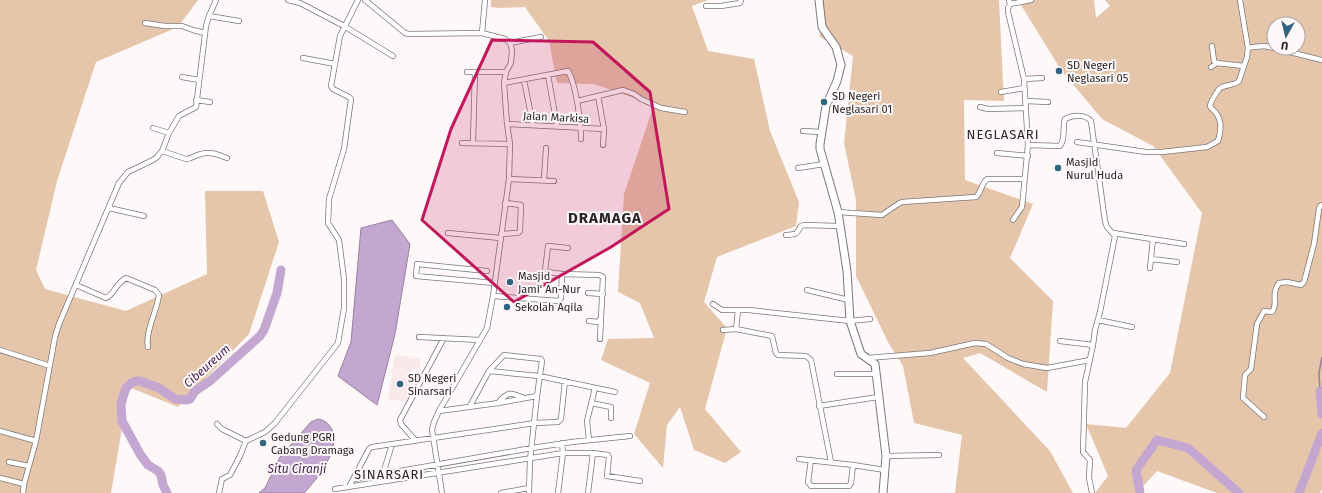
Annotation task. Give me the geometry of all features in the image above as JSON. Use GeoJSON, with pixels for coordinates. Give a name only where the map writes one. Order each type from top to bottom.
{"type":"FeatureCollection","features":[{"type":"Feature","properties":{"kind":"street"},"geometry":{"type":"LineString","coordinates":[[23,493],[28,466],[36,441],[55,337],[59,324],[119,183],[128,172],[153,160],[162,151],[169,133],[180,116],[196,107],[205,33],[209,16],[216,0]]}},
{"type":"Feature","properties":{"kind":"street"},"geometry":{"type":"LineString","coordinates":[[288,0],[300,3],[344,26],[393,56]]}},
{"type":"Feature","properties":{"kind":"street"},"geometry":{"type":"LineString","coordinates":[[219,493],[222,479],[230,475],[246,441],[265,432],[275,423],[338,343],[344,308],[344,279],[339,240],[328,223],[329,199],[344,149],[351,99],[332,88],[338,45],[344,26],[358,0]]}},
{"type":"Feature","properties":{"kind":"street"},"geometry":{"type":"LineString","coordinates":[[365,0],[401,30],[409,34],[482,33],[508,40],[512,50],[512,59],[506,72],[504,83],[510,144],[509,179],[493,296],[487,328],[439,411],[433,427],[442,493]]}},
{"type":"Feature","properties":{"kind":"street"},"geometry":{"type":"LineString","coordinates":[[482,33],[485,0]]}},
{"type":"Feature","properties":{"kind":"street"},"geometry":{"type":"LineString","coordinates":[[706,6],[735,5],[740,3],[741,0]]}},
{"type":"Feature","properties":{"kind":"street"},"geometry":{"type":"LineString","coordinates":[[819,0],[822,27],[836,47],[841,65],[837,81],[826,106],[820,144],[824,164],[838,212],[847,270],[850,321],[861,354],[875,364],[877,374],[878,398],[886,456],[883,493]]}},
{"type":"Feature","properties":{"kind":"street"},"geometry":{"type":"LineString","coordinates":[[1014,220],[1022,206],[1028,145],[1024,79],[1008,8],[1010,2],[1031,0]]}},
{"type":"Feature","properties":{"kind":"street"},"geometry":{"type":"LineString","coordinates":[[1077,142],[1146,152],[1162,152],[1207,147],[1214,144],[1219,138],[1221,126],[1220,119],[1211,108],[1211,105],[1220,89],[1224,86],[1237,83],[1239,81],[1248,48],[1240,0]]}},
{"type":"Feature","properties":{"kind":"street"},"geometry":{"type":"LineString","coordinates":[[209,16],[239,21]]}},
{"type":"Feature","properties":{"kind":"street"},"geometry":{"type":"LineString","coordinates":[[145,23],[165,26],[182,26],[205,33]]}},
{"type":"Feature","properties":{"kind":"street"},"geometry":{"type":"LineString","coordinates":[[510,43],[541,37]]}},
{"type":"Feature","properties":{"kind":"street"},"geometry":{"type":"LineString","coordinates":[[1212,46],[1214,61],[1217,63]]}},
{"type":"Feature","properties":{"kind":"street"},"geometry":{"type":"LineString","coordinates":[[1248,48],[1265,46],[1322,60]]}},
{"type":"Feature","properties":{"kind":"street"},"geometry":{"type":"LineString","coordinates":[[303,58],[335,64]]}},
{"type":"Feature","properties":{"kind":"street"},"geometry":{"type":"LineString","coordinates":[[1211,67],[1217,63],[1244,66]]}},
{"type":"Feature","properties":{"kind":"street"},"geometry":{"type":"LineString","coordinates":[[504,83],[567,71],[569,72],[577,101],[581,139]]}},
{"type":"Feature","properties":{"kind":"street"},"geometry":{"type":"LineString","coordinates":[[467,72],[506,72]]}},
{"type":"Feature","properties":{"kind":"street"},"geometry":{"type":"LineString","coordinates":[[473,142],[475,72]]}},
{"type":"Feature","properties":{"kind":"street"},"geometry":{"type":"LineString","coordinates":[[548,75],[557,126]]}},
{"type":"Feature","properties":{"kind":"street"},"geometry":{"type":"LineString","coordinates":[[182,77],[199,80]]}},
{"type":"Feature","properties":{"kind":"street"},"geometry":{"type":"LineString","coordinates":[[1024,79],[1042,78]]}},
{"type":"Feature","properties":{"kind":"street"},"geometry":{"type":"LineString","coordinates":[[524,80],[533,125]]}},
{"type":"Feature","properties":{"kind":"street"},"geometry":{"type":"LineString","coordinates":[[1001,92],[1024,88]]}},
{"type":"Feature","properties":{"kind":"street"},"geometry":{"type":"LineString","coordinates":[[577,101],[619,91],[627,91],[661,108],[685,112]]}},
{"type":"Feature","properties":{"kind":"street"},"geometry":{"type":"LineString","coordinates":[[598,96],[604,129],[603,145]]}},
{"type":"Feature","properties":{"kind":"street"},"geometry":{"type":"LineString","coordinates":[[196,100],[210,102]]}},
{"type":"Feature","properties":{"kind":"street"},"geometry":{"type":"LineString","coordinates":[[1026,101],[1048,102]]}},
{"type":"Feature","properties":{"kind":"street"},"geometry":{"type":"LineString","coordinates":[[980,107],[995,110],[1026,108]]}},
{"type":"Feature","properties":{"kind":"street"},"geometry":{"type":"LineString","coordinates":[[1028,145],[1060,146],[1063,142],[1064,120],[1069,117],[1077,116],[1089,118],[1091,121],[1105,221],[1107,227],[1113,233],[1115,238],[1084,388],[1082,450],[1083,454],[1090,460],[1089,478],[1092,493]]}},
{"type":"Feature","properties":{"kind":"street","name":"Jalan Markisa"},"geometry":{"type":"LineString","coordinates":[[507,124],[604,129]]}},
{"type":"Feature","properties":{"kind":"street"},"geometry":{"type":"LineString","coordinates":[[153,128],[169,133]]}},
{"type":"Feature","properties":{"kind":"street"},"geometry":{"type":"LineString","coordinates":[[804,131],[822,132]]}},
{"type":"Feature","properties":{"kind":"street"},"geometry":{"type":"LineString","coordinates":[[462,143],[473,142],[510,144]]}},
{"type":"Feature","properties":{"kind":"street"},"geometry":{"type":"LineString","coordinates":[[544,180],[546,148]]}},
{"type":"Feature","properties":{"kind":"street"},"geometry":{"type":"LineString","coordinates":[[162,151],[186,159],[206,153],[227,158]]}},
{"type":"Feature","properties":{"kind":"street"},"geometry":{"type":"LineString","coordinates":[[997,153],[1028,156]]}},
{"type":"Feature","properties":{"kind":"street"},"geometry":{"type":"LineString","coordinates":[[798,168],[824,164]]}},
{"type":"Feature","properties":{"kind":"street"},"geometry":{"type":"LineString","coordinates":[[838,212],[882,215],[902,202],[976,197],[986,179],[1024,178]]}},
{"type":"Feature","properties":{"kind":"street"},"geometry":{"type":"LineString","coordinates":[[509,179],[554,181]]}},
{"type":"Feature","properties":{"kind":"street"},"geometry":{"type":"LineString","coordinates":[[448,233],[500,236],[518,233],[520,231],[521,205],[505,203]]}},
{"type":"Feature","properties":{"kind":"street"},"geometry":{"type":"LineString","coordinates":[[1264,417],[1243,398],[1245,375],[1251,369],[1257,324],[1264,311],[1272,312],[1274,309],[1276,305],[1274,294],[1279,283],[1287,282],[1301,285],[1304,282],[1314,244],[1319,209],[1322,205]]}},
{"type":"Feature","properties":{"kind":"street"},"geometry":{"type":"LineString","coordinates":[[109,208],[144,216]]}},
{"type":"Feature","properties":{"kind":"street"},"geometry":{"type":"LineString","coordinates":[[786,235],[798,233],[801,226],[804,225],[839,226]]}},
{"type":"Feature","properties":{"kind":"street"},"geometry":{"type":"LineString","coordinates":[[1113,233],[1184,244]]}},
{"type":"Feature","properties":{"kind":"street"},"geometry":{"type":"LineString","coordinates":[[1150,268],[1153,239]]}},
{"type":"Feature","properties":{"kind":"street"},"geometry":{"type":"LineString","coordinates":[[568,248],[548,246],[545,271],[562,274],[601,275],[603,279],[603,294],[600,339]]}},
{"type":"Feature","properties":{"kind":"street"},"geometry":{"type":"LineString","coordinates":[[1151,259],[1177,262]]}},
{"type":"Feature","properties":{"kind":"street"},"geometry":{"type":"LineString","coordinates":[[487,271],[417,264],[416,276],[494,283]]}},
{"type":"Feature","properties":{"kind":"street"},"geometry":{"type":"LineString","coordinates":[[493,296],[558,301],[561,298],[562,274]]}},
{"type":"Feature","properties":{"kind":"street"},"geometry":{"type":"LineString","coordinates":[[76,285],[106,298],[109,297],[117,284],[126,278],[155,290],[158,295],[158,302],[150,325],[147,343],[148,347]]}},
{"type":"Feature","properties":{"kind":"street"},"geometry":{"type":"LineString","coordinates":[[807,290],[849,300]]}},
{"type":"Feature","properties":{"kind":"street"},"geometry":{"type":"LineString","coordinates":[[588,293],[603,294]]}},
{"type":"Feature","properties":{"kind":"street"},"geometry":{"type":"LineString","coordinates":[[713,304],[722,310],[738,310],[850,321],[870,319]]}},
{"type":"Feature","properties":{"kind":"street"},"geometry":{"type":"LineString","coordinates":[[736,329],[738,310]]}},
{"type":"Feature","properties":{"kind":"street"},"geometry":{"type":"LineString","coordinates":[[589,321],[598,322],[601,318]]}},
{"type":"Feature","properties":{"kind":"street"},"geometry":{"type":"LineString","coordinates":[[1098,320],[1132,327]]}},
{"type":"Feature","properties":{"kind":"street"},"geometry":{"type":"LineString","coordinates":[[723,330],[736,329],[772,336],[776,353],[779,355],[808,357],[811,363],[831,462]]}},
{"type":"Feature","properties":{"kind":"street"},"geometry":{"type":"LineString","coordinates":[[419,337],[480,340]]}},
{"type":"Feature","properties":{"kind":"street"},"geometry":{"type":"LineString","coordinates":[[415,440],[401,424],[400,420],[444,338]]}},
{"type":"Feature","properties":{"kind":"street"},"geometry":{"type":"LineString","coordinates":[[1060,341],[1093,346]]}},
{"type":"Feature","properties":{"kind":"street"},"geometry":{"type":"LineString","coordinates":[[867,358],[930,353],[975,343],[986,344],[1008,358],[1023,364],[1047,368],[1090,360]]}},
{"type":"Feature","properties":{"kind":"street"},"geometry":{"type":"LineString","coordinates":[[0,350],[50,366]]}},
{"type":"Feature","properties":{"kind":"street"},"geometry":{"type":"LineString","coordinates":[[470,406],[489,371],[504,355],[542,360],[530,460],[529,491],[501,493]]}},
{"type":"Feature","properties":{"kind":"street"},"geometry":{"type":"LineString","coordinates":[[489,371],[539,376],[615,392]]}},
{"type":"Feature","properties":{"kind":"street"},"geometry":{"type":"LineString","coordinates":[[837,374],[877,374]]}},
{"type":"Feature","properties":{"kind":"street"},"geometry":{"type":"LineString","coordinates":[[349,487],[370,448],[415,440],[535,423],[560,421],[565,381]]}},
{"type":"Feature","properties":{"kind":"street"},"geometry":{"type":"LineString","coordinates":[[589,440],[587,422],[595,388]]}},
{"type":"Feature","properties":{"kind":"street"},"geometry":{"type":"LineString","coordinates":[[498,403],[508,393],[526,398]]}},
{"type":"Feature","properties":{"kind":"street"},"geometry":{"type":"LineString","coordinates":[[439,411],[537,396]]}},
{"type":"Feature","properties":{"kind":"street"},"geometry":{"type":"LineString","coordinates":[[819,406],[878,398]]}},
{"type":"Feature","properties":{"kind":"street"},"geometry":{"type":"LineString","coordinates":[[591,403],[611,407],[611,418]]}},
{"type":"Feature","properties":{"kind":"street"},"geometry":{"type":"LineString","coordinates":[[217,424],[222,430],[246,441]]}},
{"type":"Feature","properties":{"kind":"street"},"geometry":{"type":"LineString","coordinates":[[0,430],[36,441]]}},
{"type":"Feature","properties":{"kind":"street"},"geometry":{"type":"LineString","coordinates":[[354,479],[562,443],[630,436]]}},
{"type":"Feature","properties":{"kind":"street"},"geometry":{"type":"LineString","coordinates":[[558,493],[563,453],[562,443]]}},
{"type":"Feature","properties":{"kind":"street"},"geometry":{"type":"LineString","coordinates":[[384,474],[392,444]]}},
{"type":"Feature","properties":{"kind":"street"},"geometry":{"type":"LineString","coordinates":[[335,489],[530,460],[563,453],[593,453],[608,455],[606,475],[608,477],[640,481]]}},
{"type":"Feature","properties":{"kind":"street"},"geometry":{"type":"LineString","coordinates":[[588,493],[593,453]]}},
{"type":"Feature","properties":{"kind":"street"},"geometry":{"type":"LineString","coordinates":[[886,456],[939,455]]}},
{"type":"Feature","properties":{"kind":"street"},"geometry":{"type":"LineString","coordinates":[[799,459],[885,470]]}},
{"type":"Feature","properties":{"kind":"street"},"geometry":{"type":"LineString","coordinates":[[811,460],[808,482],[811,486],[849,486],[851,484],[853,465]]}},
{"type":"Feature","properties":{"kind":"street"},"geometry":{"type":"LineString","coordinates":[[8,462],[28,466]]}},
{"type":"Feature","properties":{"kind":"street"},"geometry":{"type":"LineString","coordinates":[[0,478],[24,484]]}},
{"type":"Feature","properties":{"kind":"highlighted area"},"geometry":{"type":"Polygon","coordinates":[[[492,40],[593,42],[650,92],[669,209],[611,247],[514,302],[422,220],[451,129],[492,40]]]}},
{"type":"Feature","properties":{"kind":"shaded area"},"geometry":{"type":"Polygon","coordinates":[[[0,0],[198,0],[178,27],[96,62],[57,181],[36,270],[45,289],[126,311],[207,274],[205,191],[263,191],[279,242],[249,334],[178,407],[129,387],[111,493],[0,493],[0,0]]]}},
{"type":"Feature","properties":{"kind":"shaded area"},"geometry":{"type":"Polygon","coordinates":[[[491,0],[708,0],[692,6],[708,51],[754,59],[770,131],[799,202],[796,226],[717,257],[704,302],[727,328],[705,409],[741,452],[725,463],[694,450],[680,407],[667,425],[663,468],[634,434],[650,383],[601,360],[608,339],[654,338],[640,303],[618,292],[624,194],[654,105],[594,84],[557,83],[549,41],[525,7],[491,7],[491,0]]]}},
{"type":"Feature","properties":{"kind":"shaded area"},"geometry":{"type":"Polygon","coordinates":[[[817,0],[999,0],[1004,101],[964,100],[965,180],[1033,204],[1010,258],[1053,301],[1047,392],[980,353],[963,358],[1050,451],[1073,493],[955,493],[962,435],[914,423],[903,366],[889,344],[856,276],[856,200],[844,143],[853,56],[820,37],[817,0]]]}},
{"type":"Feature","properties":{"kind":"shaded area"},"geometry":{"type":"Polygon","coordinates":[[[1021,0],[1094,0],[1096,18],[1110,6],[1105,0],[1322,0],[1322,489],[1320,493],[1217,493],[1157,471],[1137,493],[1095,493],[1108,476],[1086,424],[1126,428],[1170,373],[1202,213],[1153,146],[1102,119],[1061,70],[1021,5],[1021,0]]]}},
{"type":"Feature","properties":{"kind":"shaded area","name":"SD Negeri Sinarsari"},"geometry":{"type":"Polygon","coordinates":[[[395,355],[421,359],[419,370],[412,369],[407,402],[388,399],[395,355]]]}},
{"type":"Feature","properties":{"kind":"water"},"geometry":{"type":"Polygon","coordinates":[[[392,220],[410,244],[395,334],[377,405],[338,376],[351,342],[361,228],[392,220]]]}},
{"type":"Feature","properties":{"kind":"water","name":"Situ Ciranji"},"geometry":{"type":"Polygon","coordinates":[[[318,419],[329,425],[334,438],[331,455],[315,480],[304,493],[259,493],[265,488],[280,457],[311,422],[318,419]]]}},
{"type":"Feature","properties":{"kind":"waterway","name":"Cibeureum"},"geometry":{"type":"LineString","coordinates":[[167,493],[163,485],[161,475],[158,471],[148,465],[140,454],[122,421],[121,403],[126,388],[131,383],[140,381],[159,388],[175,399],[190,399],[195,391],[210,381],[260,336],[264,330],[277,293],[281,270]]}},
{"type":"Feature","properties":{"kind":"waterway"},"geometry":{"type":"LineString","coordinates":[[1320,391],[1319,373],[1322,357]]}},
{"type":"Feature","properties":{"kind":"waterway"},"geometry":{"type":"LineString","coordinates":[[1320,391],[1322,414]]}},
{"type":"Feature","properties":{"kind":"waterway"},"geometry":{"type":"LineString","coordinates":[[1299,493],[1322,433]]}},
{"type":"Feature","properties":{"kind":"waterway"},"geometry":{"type":"LineString","coordinates":[[1140,493],[1136,470],[1157,440],[1188,448],[1239,493]]}},
{"type":"Feature","properties":{"kind":"place","name":"SD Negeri Neglasari 05"},"geometry":{"type":"Point","coordinates":[1059,71]}},
{"type":"Feature","properties":{"kind":"place","name":"SD Negeri Neglasari 01"},"geometry":{"type":"Point","coordinates":[824,102]}},
{"type":"Feature","properties":{"kind":"place","name":"Masjid Nurul Huda"},"geometry":{"type":"Point","coordinates":[1058,168]}},
{"type":"Feature","properties":{"kind":"place","name":"Masjid Jami' An-Nur"},"geometry":{"type":"Point","coordinates":[510,282]}},
{"type":"Feature","properties":{"kind":"place","name":"Sekolah Aqila"},"geometry":{"type":"Point","coordinates":[507,307]}},
{"type":"Feature","properties":{"kind":"place","name":"SD Negeri Sinarsari"},"geometry":{"type":"Point","coordinates":[400,384]}},
{"type":"Feature","properties":{"kind":"place","name":"Gedung PGRI Cabang Dramaga"},"geometry":{"type":"Point","coordinates":[263,443]}},
{"type":"Feature","properties":{"kind":"district","name":"NEGLASARI"},"geometry":{"type":"Point","coordinates":[1003,134]}},
{"type":"Feature","properties":{"kind":"district","name":"DRAMAGA"},"geometry":{"type":"Point","coordinates":[605,218]}},
{"type":"Feature","properties":{"kind":"district","name":"SINARSARI"},"geometry":{"type":"Point","coordinates":[389,474]}}]}
